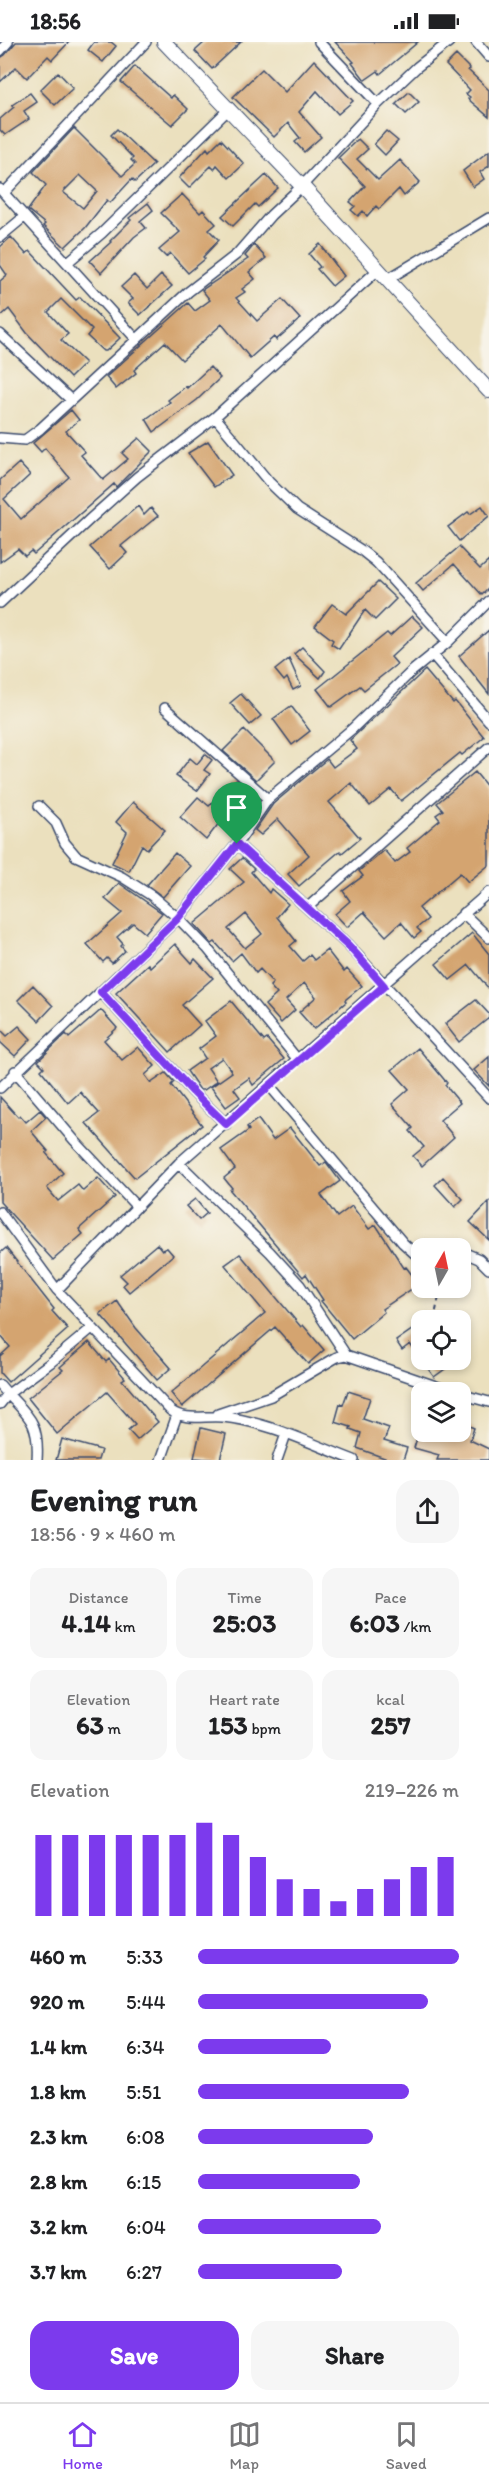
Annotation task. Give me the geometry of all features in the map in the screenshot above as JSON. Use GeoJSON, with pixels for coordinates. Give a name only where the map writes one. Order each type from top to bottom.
{"type":"FeatureCollection","features":[{"type":"Feature","properties":{"kind":"street"},"geometry":{"type":"LineString","coordinates":[[0,51],[8,42]]}},
{"type":"Feature","properties":{"kind":"street"},"geometry":{"type":"LineString","coordinates":[[137,340],[2,191],[146,42]]}},
{"type":"Feature","properties":{"kind":"street"},"geometry":{"type":"LineString","coordinates":[[164,42],[230,108],[489,391]]}},
{"type":"Feature","properties":{"kind":"street"},"geometry":{"type":"LineString","coordinates":[[319,42],[378,104]]}},
{"type":"Feature","properties":{"kind":"street"},"geometry":{"type":"LineString","coordinates":[[0,438],[25,440],[188,292],[237,254],[271,215],[302,186],[378,104],[417,67],[448,42]]}},
{"type":"Feature","properties":{"kind":"street"},"geometry":{"type":"LineString","coordinates":[[476,42],[489,57]]}},
{"type":"Feature","properties":{"kind":"street"},"geometry":{"type":"LineString","coordinates":[[68,262],[230,108]]}},
{"type":"Feature","properties":{"kind":"street"},"geometry":{"type":"LineString","coordinates":[[0,237],[24,217]]}},
{"type":"Feature","properties":{"kind":"street"},"geometry":{"type":"LineString","coordinates":[[0,603],[137,477],[215,417],[384,274],[489,218]]}},
{"type":"Feature","properties":{"kind":"street"},"geometry":{"type":"LineString","coordinates":[[0,334],[71,400]]}},
{"type":"Feature","properties":{"kind":"street"},"geometry":{"type":"LineString","coordinates":[[215,417],[269,482],[297,509],[376,562],[448,642]]}},
{"type":"Feature","properties":{"kind":"street"},"geometry":{"type":"LineString","coordinates":[[0,1088],[15,1071],[178,918],[237,844],[268,799],[352,729],[411,672],[448,642],[489,601]]}},
{"type":"Feature","properties":{"kind":"street"},"geometry":{"type":"LineString","coordinates":[[432,654],[489,721]]}},
{"type":"Feature","properties":{"kind":"street"},"geometry":{"type":"LineString","coordinates":[[165,708],[268,799]]}},
{"type":"Feature","properties":{"kind":"street"},"geometry":{"type":"LineString","coordinates":[[308,907],[489,747]]}},
{"type":"Feature","properties":{"kind":"street"},"geometry":{"type":"LineString","coordinates":[[39,806],[56,823],[65,843],[76,856],[122,877],[152,896],[178,918],[207,948],[298,1060]]}},
{"type":"Feature","properties":{"kind":"street"},"geometry":{"type":"LineString","coordinates":[[237,844],[348,945],[489,1098]]}},
{"type":"Feature","properties":{"kind":"street"},"geometry":{"type":"LineString","coordinates":[[57,1290],[179,1163],[489,892]]}},
{"type":"Feature","properties":{"kind":"street"},"geometry":{"type":"LineString","coordinates":[[464,913],[489,938]]}},
{"type":"Feature","properties":{"kind":"street"},"geometry":{"type":"LineString","coordinates":[[101,992],[194,1093],[226,1124]]}},
{"type":"Feature","properties":{"kind":"street"},"geometry":{"type":"LineString","coordinates":[[15,1071],[75,1141],[136,1206]]}},
{"type":"Feature","properties":{"kind":"street"},"geometry":{"type":"LineString","coordinates":[[269,1085],[411,1250]]}},
{"type":"Feature","properties":{"kind":"street"},"geometry":{"type":"LineString","coordinates":[[179,1163],[270,1252],[300,1285],[346,1355]]}},
{"type":"Feature","properties":{"kind":"street"},"geometry":{"type":"LineString","coordinates":[[0,1212],[57,1290],[162,1404],[177,1415],[189,1418],[213,1416],[239,1420],[286,1434],[354,1460]]}},
{"type":"Feature","properties":{"kind":"street"},"geometry":{"type":"LineString","coordinates":[[471,1256],[479,1259],[489,1269]]}},
{"type":"Feature","properties":{"kind":"street"},"geometry":{"type":"LineString","coordinates":[[0,1404],[8,1394],[92,1328]]}},
{"type":"Feature","properties":{"kind":"street"},"geometry":{"type":"LineString","coordinates":[[213,1416],[271,1396],[337,1357],[346,1355],[424,1382]]}},
{"type":"Feature","properties":{"kind":"street"},"geometry":{"type":"LineString","coordinates":[[0,1385],[32,1419],[38,1441],[37,1460]]}},
{"type":"Feature","properties":{"kind":"street"},"geometry":{"type":"LineString","coordinates":[[471,1397],[489,1402]]}},
{"type":"Feature","properties":{"kind":"street"},"geometry":{"type":"LineString","coordinates":[[161,1460],[177,1415]]}},
{"type":"Feature","properties":{"kind":"street"},"geometry":{"type":"LineString","coordinates":[[277,1460],[286,1434]]}},
{"type":"Feature","properties":{"kind":"building"},"geometry":{"type":"Polygon","coordinates":[[[16,42],[69,42],[52,60],[48,56],[27,78],[16,67],[0,82],[0,58],[16,42]]]}},
{"type":"Feature","properties":{"kind":"building"},"geometry":{"type":"Polygon","coordinates":[[[94,42],[111,42],[116,46],[103,62],[88,50],[94,42]]]}},
{"type":"Feature","properties":{"kind":"building"},"geometry":{"type":"Polygon","coordinates":[[[205,42],[241,42],[212,69],[195,51],[205,42]]]}},
{"type":"Feature","properties":{"kind":"building"},"geometry":{"type":"Polygon","coordinates":[[[335,42],[418,42],[380,74],[378,71],[365,80],[352,63],[354,62],[335,42]]]}},
{"type":"Feature","properties":{"kind":"building"},"geometry":{"type":"Polygon","coordinates":[[[456,55],[489,90],[489,117],[468,99],[470,97],[466,94],[470,90],[446,65],[456,55]]]}},
{"type":"Feature","properties":{"kind":"building"},"geometry":{"type":"Polygon","coordinates":[[[314,60],[353,101],[338,114],[317,91],[299,112],[321,137],[304,152],[295,142],[300,138],[288,123],[274,137],[233,97],[262,69],[285,92],[314,60]]]}},
{"type":"Feature","properties":{"kind":"building"},"geometry":{"type":"Polygon","coordinates":[[[135,66],[171,98],[173,95],[188,109],[172,125],[121,82],[135,66]]]}},
{"type":"Feature","properties":{"kind":"building"},"geometry":{"type":"Polygon","coordinates":[[[58,72],[73,88],[55,105],[40,90],[58,72]]]}},
{"type":"Feature","properties":{"kind":"building"},"geometry":{"type":"Polygon","coordinates":[[[409,92],[419,102],[406,114],[396,104],[409,92]]]}},
{"type":"Feature","properties":{"kind":"building"},"geometry":{"type":"Polygon","coordinates":[[[30,93],[37,102],[24,111],[29,119],[5,135],[0,130],[0,119],[14,107],[12,105],[30,93]]]}},
{"type":"Feature","properties":{"kind":"building"},"geometry":{"type":"Polygon","coordinates":[[[74,128],[122,176],[135,164],[131,160],[133,158],[111,135],[117,129],[154,164],[135,182],[132,179],[110,203],[107,200],[85,228],[65,247],[43,226],[45,224],[28,210],[46,185],[33,172],[74,128]],[[80,175],[63,192],[83,208],[97,191],[80,175]]]}},
{"type":"Feature","properties":{"kind":"building"},"geometry":{"type":"Polygon","coordinates":[[[386,131],[398,141],[385,155],[374,144],[386,131]]]}},
{"type":"Feature","properties":{"kind":"building"},"geometry":{"type":"Polygon","coordinates":[[[221,139],[244,164],[229,178],[217,165],[214,169],[211,166],[189,188],[179,178],[207,148],[209,151],[221,139]]]}},
{"type":"Feature","properties":{"kind":"building"},"geometry":{"type":"Polygon","coordinates":[[[358,139],[368,149],[357,159],[378,180],[400,160],[420,182],[404,196],[399,189],[379,209],[376,206],[367,216],[363,211],[358,216],[351,210],[355,206],[350,202],[365,186],[338,158],[358,139]]]}},
{"type":"Feature","properties":{"kind":"building"},"geometry":{"type":"Polygon","coordinates":[[[489,151],[489,166],[480,172],[484,179],[473,187],[463,171],[489,151]]]}},
{"type":"Feature","properties":{"kind":"building"},"geometry":{"type":"Polygon","coordinates":[[[266,175],[278,188],[258,207],[255,204],[233,226],[222,216],[266,175]]]}},
{"type":"Feature","properties":{"kind":"building"},"geometry":{"type":"Polygon","coordinates":[[[182,194],[200,213],[203,210],[216,224],[209,230],[219,240],[203,257],[205,259],[188,273],[170,253],[166,257],[159,250],[180,232],[161,213],[182,194]]]}},
{"type":"Feature","properties":{"kind":"building"},"geometry":{"type":"Polygon","coordinates":[[[148,203],[153,210],[140,221],[146,228],[134,237],[101,273],[90,261],[131,220],[129,218],[148,203]]]}},
{"type":"Feature","properties":{"kind":"building"},"geometry":{"type":"Polygon","coordinates":[[[11,237],[26,254],[30,251],[76,300],[80,297],[120,338],[106,351],[103,351],[87,336],[92,330],[61,299],[48,312],[68,334],[61,340],[85,363],[70,378],[27,333],[9,309],[0,317],[0,281],[7,275],[0,265],[0,247],[11,237]]]}},
{"type":"Feature","properties":{"kind":"building"},"geometry":{"type":"Polygon","coordinates":[[[320,244],[344,276],[332,286],[317,269],[320,267],[309,254],[320,244]]]}},
{"type":"Feature","properties":{"kind":"building"},"geometry":{"type":"Polygon","coordinates":[[[254,245],[266,258],[249,272],[255,279],[242,289],[245,292],[236,298],[257,321],[282,299],[300,319],[250,358],[222,324],[182,360],[165,342],[134,370],[136,373],[116,389],[106,377],[188,303],[195,311],[210,300],[202,290],[248,259],[245,256],[254,245]]]}},
{"type":"Feature","properties":{"kind":"building"},"geometry":{"type":"Polygon","coordinates":[[[134,275],[147,289],[161,275],[172,286],[140,315],[128,303],[133,299],[121,287],[134,275]]]}},
{"type":"Feature","properties":{"kind":"building"},"geometry":{"type":"Polygon","coordinates":[[[210,367],[220,378],[197,400],[154,432],[146,419],[170,402],[168,400],[186,386],[187,388],[210,367]]]}},
{"type":"Feature","properties":{"kind":"building"},"geometry":{"type":"Polygon","coordinates":[[[71,410],[79,420],[66,431],[85,452],[81,455],[103,480],[128,459],[122,453],[139,438],[152,451],[116,487],[114,484],[34,554],[31,551],[25,556],[18,549],[0,562],[0,480],[19,463],[30,475],[4,499],[21,519],[69,477],[45,448],[41,452],[33,443],[71,410]]]}},
{"type":"Feature","properties":{"kind":"building"},"geometry":{"type":"Polygon","coordinates":[[[208,441],[232,475],[214,487],[188,453],[208,441]]]}},
{"type":"Feature","properties":{"kind":"building"},"geometry":{"type":"Polygon","coordinates":[[[138,506],[144,515],[151,508],[158,516],[121,546],[127,553],[110,569],[90,547],[138,506]]]}},
{"type":"Feature","properties":{"kind":"building"},"geometry":{"type":"Polygon","coordinates":[[[482,506],[489,516],[459,541],[448,527],[468,512],[470,514],[482,506]]]}},
{"type":"Feature","properties":{"kind":"building"},"geometry":{"type":"Polygon","coordinates":[[[459,547],[480,569],[489,561],[489,588],[482,595],[454,564],[423,591],[416,583],[459,547]]]}},
{"type":"Feature","properties":{"kind":"building"},"geometry":{"type":"Polygon","coordinates":[[[378,582],[396,599],[375,620],[365,610],[339,649],[331,644],[333,640],[315,626],[332,604],[346,614],[378,582]]]}},
{"type":"Feature","properties":{"kind":"building"},"geometry":{"type":"Polygon","coordinates":[[[412,616],[423,627],[391,657],[397,664],[364,690],[360,686],[331,707],[317,689],[387,633],[390,636],[412,616]]]}},
{"type":"Feature","properties":{"kind":"building"},"geometry":{"type":"Polygon","coordinates":[[[489,630],[489,694],[459,656],[489,630]]]}},
{"type":"Feature","properties":{"kind":"building"},"geometry":{"type":"Polygon","coordinates":[[[302,647],[325,671],[320,678],[294,654],[302,647]]]}},
{"type":"Feature","properties":{"kind":"building"},"geometry":{"type":"Polygon","coordinates":[[[289,659],[301,686],[293,690],[287,678],[284,681],[275,670],[289,659]]]}},
{"type":"Feature","properties":{"kind":"building"},"geometry":{"type":"Polygon","coordinates":[[[425,670],[453,703],[455,701],[484,737],[462,755],[460,753],[401,801],[391,789],[370,806],[351,783],[329,802],[360,838],[342,853],[340,851],[299,886],[288,874],[309,855],[278,819],[261,835],[255,830],[273,804],[327,759],[333,767],[357,749],[350,740],[425,670]]]}},
{"type":"Feature","properties":{"kind":"building"},"geometry":{"type":"Polygon","coordinates":[[[241,694],[261,716],[250,725],[230,703],[241,694]]]}},
{"type":"Feature","properties":{"kind":"building"},"geometry":{"type":"Polygon","coordinates":[[[291,706],[310,731],[292,745],[273,719],[291,706]]]}},
{"type":"Feature","properties":{"kind":"building"},"geometry":{"type":"Polygon","coordinates":[[[244,730],[275,761],[256,780],[223,751],[244,730]]]}},
{"type":"Feature","properties":{"kind":"building"},"geometry":{"type":"Polygon","coordinates":[[[205,754],[212,760],[204,770],[210,774],[197,791],[176,776],[190,758],[197,764],[205,754]]]}},
{"type":"Feature","properties":{"kind":"building"},"geometry":{"type":"Polygon","coordinates":[[[475,772],[489,789],[489,865],[468,882],[460,873],[419,908],[428,919],[417,928],[421,932],[414,938],[401,922],[386,936],[364,912],[347,927],[335,914],[350,901],[343,891],[363,876],[359,871],[384,850],[395,863],[410,852],[407,848],[440,820],[436,815],[443,810],[437,803],[475,772]]]}},
{"type":"Feature","properties":{"kind":"building"},"geometry":{"type":"Polygon","coordinates":[[[236,780],[247,789],[243,793],[246,796],[223,818],[206,840],[180,817],[198,797],[209,806],[236,780]]]}},
{"type":"Feature","properties":{"kind":"building"},"geometry":{"type":"Polygon","coordinates":[[[133,802],[165,830],[147,849],[142,845],[129,871],[112,863],[127,832],[116,822],[133,802]]]}},
{"type":"Feature","properties":{"kind":"building"},"geometry":{"type":"Polygon","coordinates":[[[175,853],[190,866],[163,897],[147,885],[175,853]]]}},
{"type":"Feature","properties":{"kind":"building"},"geometry":{"type":"Polygon","coordinates":[[[242,858],[254,869],[251,872],[269,893],[271,889],[288,904],[277,917],[296,941],[290,946],[303,961],[310,955],[314,960],[327,950],[344,972],[347,969],[362,986],[314,1029],[299,1012],[316,997],[304,983],[286,1000],[295,1010],[281,1023],[265,1005],[277,994],[270,986],[273,983],[260,969],[256,973],[241,953],[232,961],[194,924],[244,882],[230,869],[242,858]],[[246,914],[228,929],[245,948],[262,934],[246,914]]]}},
{"type":"Feature","properties":{"kind":"building"},"geometry":{"type":"Polygon","coordinates":[[[119,883],[162,913],[145,933],[133,923],[117,937],[125,951],[112,963],[107,958],[103,962],[87,944],[122,913],[105,899],[119,883]]]}},
{"type":"Feature","properties":{"kind":"building"},"geometry":{"type":"Polygon","coordinates":[[[472,933],[489,954],[489,989],[469,965],[450,980],[436,964],[472,933]]]}},
{"type":"Feature","properties":{"kind":"building"},"geometry":{"type":"Polygon","coordinates":[[[175,944],[192,963],[195,959],[213,978],[182,1005],[200,1025],[170,1052],[116,993],[148,964],[150,967],[175,944]]]}},
{"type":"Feature","properties":{"kind":"building"},"geometry":{"type":"Polygon","coordinates":[[[33,985],[53,1006],[39,1021],[18,1000],[33,985]]]}},
{"type":"Feature","properties":{"kind":"building"},"geometry":{"type":"Polygon","coordinates":[[[476,1000],[489,1014],[489,1018],[459,1042],[445,1024],[476,1000]]]}},
{"type":"Feature","properties":{"kind":"building"},"geometry":{"type":"Polygon","coordinates":[[[231,1001],[264,1041],[267,1039],[284,1059],[253,1085],[249,1078],[234,1089],[240,1097],[226,1107],[211,1087],[232,1072],[222,1058],[208,1068],[217,1081],[204,1090],[200,1090],[187,1071],[205,1058],[199,1049],[216,1036],[205,1021],[231,1001]]]}},
{"type":"Feature","properties":{"kind":"building"},"geometry":{"type":"Polygon","coordinates":[[[101,1010],[117,1028],[104,1040],[122,1060],[138,1047],[155,1066],[145,1075],[151,1083],[166,1073],[174,1082],[171,1085],[202,1125],[135,1178],[86,1123],[99,1113],[80,1092],[68,1103],[41,1070],[44,1067],[38,1061],[66,1034],[69,1038],[101,1010]]]}},
{"type":"Feature","properties":{"kind":"building"},"geometry":{"type":"Polygon","coordinates":[[[19,1026],[31,1039],[15,1056],[0,1042],[0,1029],[7,1036],[19,1026]]]}},
{"type":"Feature","properties":{"kind":"building"},"geometry":{"type":"Polygon","coordinates":[[[418,1048],[447,1083],[445,1085],[460,1103],[440,1120],[454,1137],[422,1166],[413,1156],[424,1147],[410,1131],[413,1128],[392,1104],[409,1089],[392,1070],[418,1048]]]}},
{"type":"Feature","properties":{"kind":"building"},"geometry":{"type":"Polygon","coordinates":[[[489,1057],[489,1086],[474,1070],[489,1057]]]}},
{"type":"Feature","properties":{"kind":"building"},"geometry":{"type":"Polygon","coordinates":[[[0,1097],[18,1117],[20,1115],[26,1122],[40,1110],[46,1117],[31,1131],[63,1173],[47,1188],[58,1201],[78,1185],[83,1191],[98,1178],[115,1197],[79,1229],[83,1234],[53,1260],[0,1202],[0,1097]]]}},
{"type":"Feature","properties":{"kind":"building"},"geometry":{"type":"Polygon","coordinates":[[[258,1119],[273,1140],[290,1128],[320,1166],[326,1162],[340,1181],[321,1195],[337,1217],[352,1206],[369,1229],[376,1225],[404,1268],[406,1267],[411,1274],[411,1289],[382,1309],[384,1312],[352,1339],[321,1301],[323,1300],[306,1274],[303,1277],[230,1190],[232,1188],[224,1178],[235,1169],[221,1150],[249,1130],[247,1127],[258,1119]]]}},
{"type":"Feature","properties":{"kind":"building"},"geometry":{"type":"Polygon","coordinates":[[[443,1177],[463,1199],[455,1207],[435,1185],[443,1177]]]}},
{"type":"Feature","properties":{"kind":"building"},"geometry":{"type":"Polygon","coordinates":[[[195,1199],[207,1213],[199,1220],[186,1206],[195,1199]]]}},
{"type":"Feature","properties":{"kind":"building"},"geometry":{"type":"Polygon","coordinates":[[[489,1202],[489,1240],[470,1222],[489,1202]]]}},
{"type":"Feature","properties":{"kind":"building"},"geometry":{"type":"Polygon","coordinates":[[[157,1244],[162,1250],[167,1248],[173,1255],[129,1292],[123,1285],[127,1282],[120,1275],[157,1244]]]}},
{"type":"Feature","properties":{"kind":"building"},"geometry":{"type":"Polygon","coordinates":[[[6,1248],[68,1329],[8,1382],[0,1373],[0,1356],[10,1347],[0,1335],[0,1253],[6,1248]]]}},
{"type":"Feature","properties":{"kind":"building"},"geometry":{"type":"Polygon","coordinates":[[[240,1254],[301,1327],[303,1325],[324,1350],[308,1364],[275,1327],[182,1407],[171,1393],[265,1313],[225,1265],[240,1254]]]}},
{"type":"Feature","properties":{"kind":"building"},"geometry":{"type":"Polygon","coordinates":[[[117,1301],[136,1328],[171,1368],[157,1380],[100,1314],[117,1301]]]}},
{"type":"Feature","properties":{"kind":"building"},"geometry":{"type":"Polygon","coordinates":[[[411,1331],[411,1345],[402,1350],[396,1341],[411,1331]]]}},
{"type":"Feature","properties":{"kind":"building"},"geometry":{"type":"Polygon","coordinates":[[[89,1342],[106,1362],[109,1359],[125,1378],[122,1380],[158,1422],[137,1440],[128,1430],[135,1424],[107,1392],[57,1434],[28,1398],[63,1370],[60,1367],[89,1342]]]}},
{"type":"Feature","properties":{"kind":"building"},"geometry":{"type":"Polygon","coordinates":[[[429,1370],[444,1370],[434,1377],[429,1370]]]}},
{"type":"Feature","properties":{"kind":"building"},"geometry":{"type":"Polygon","coordinates":[[[348,1391],[370,1398],[363,1419],[389,1428],[384,1441],[407,1448],[403,1460],[390,1460],[357,1448],[361,1433],[335,1422],[340,1404],[343,1405],[348,1391]]]}},
{"type":"Feature","properties":{"kind":"building"},"geometry":{"type":"Polygon","coordinates":[[[201,1428],[226,1434],[220,1460],[194,1458],[201,1428]]]}},
{"type":"Feature","properties":{"kind":"building"},"geometry":{"type":"Polygon","coordinates":[[[62,1439],[101,1450],[98,1460],[56,1460],[62,1439]]]}},
{"type":"Feature","properties":{"kind":"building"},"geometry":{"type":"Polygon","coordinates":[[[471,1440],[489,1449],[489,1460],[437,1460],[439,1455],[414,1448],[416,1442],[471,1440]]]}},
{"type":"Feature","properties":{"kind":"route"},"geometry":{"type":"LineString","coordinates":[[237,844],[348,945],[384,986],[226,1124],[194,1093],[101,992],[178,918],[237,844]]}}]}
